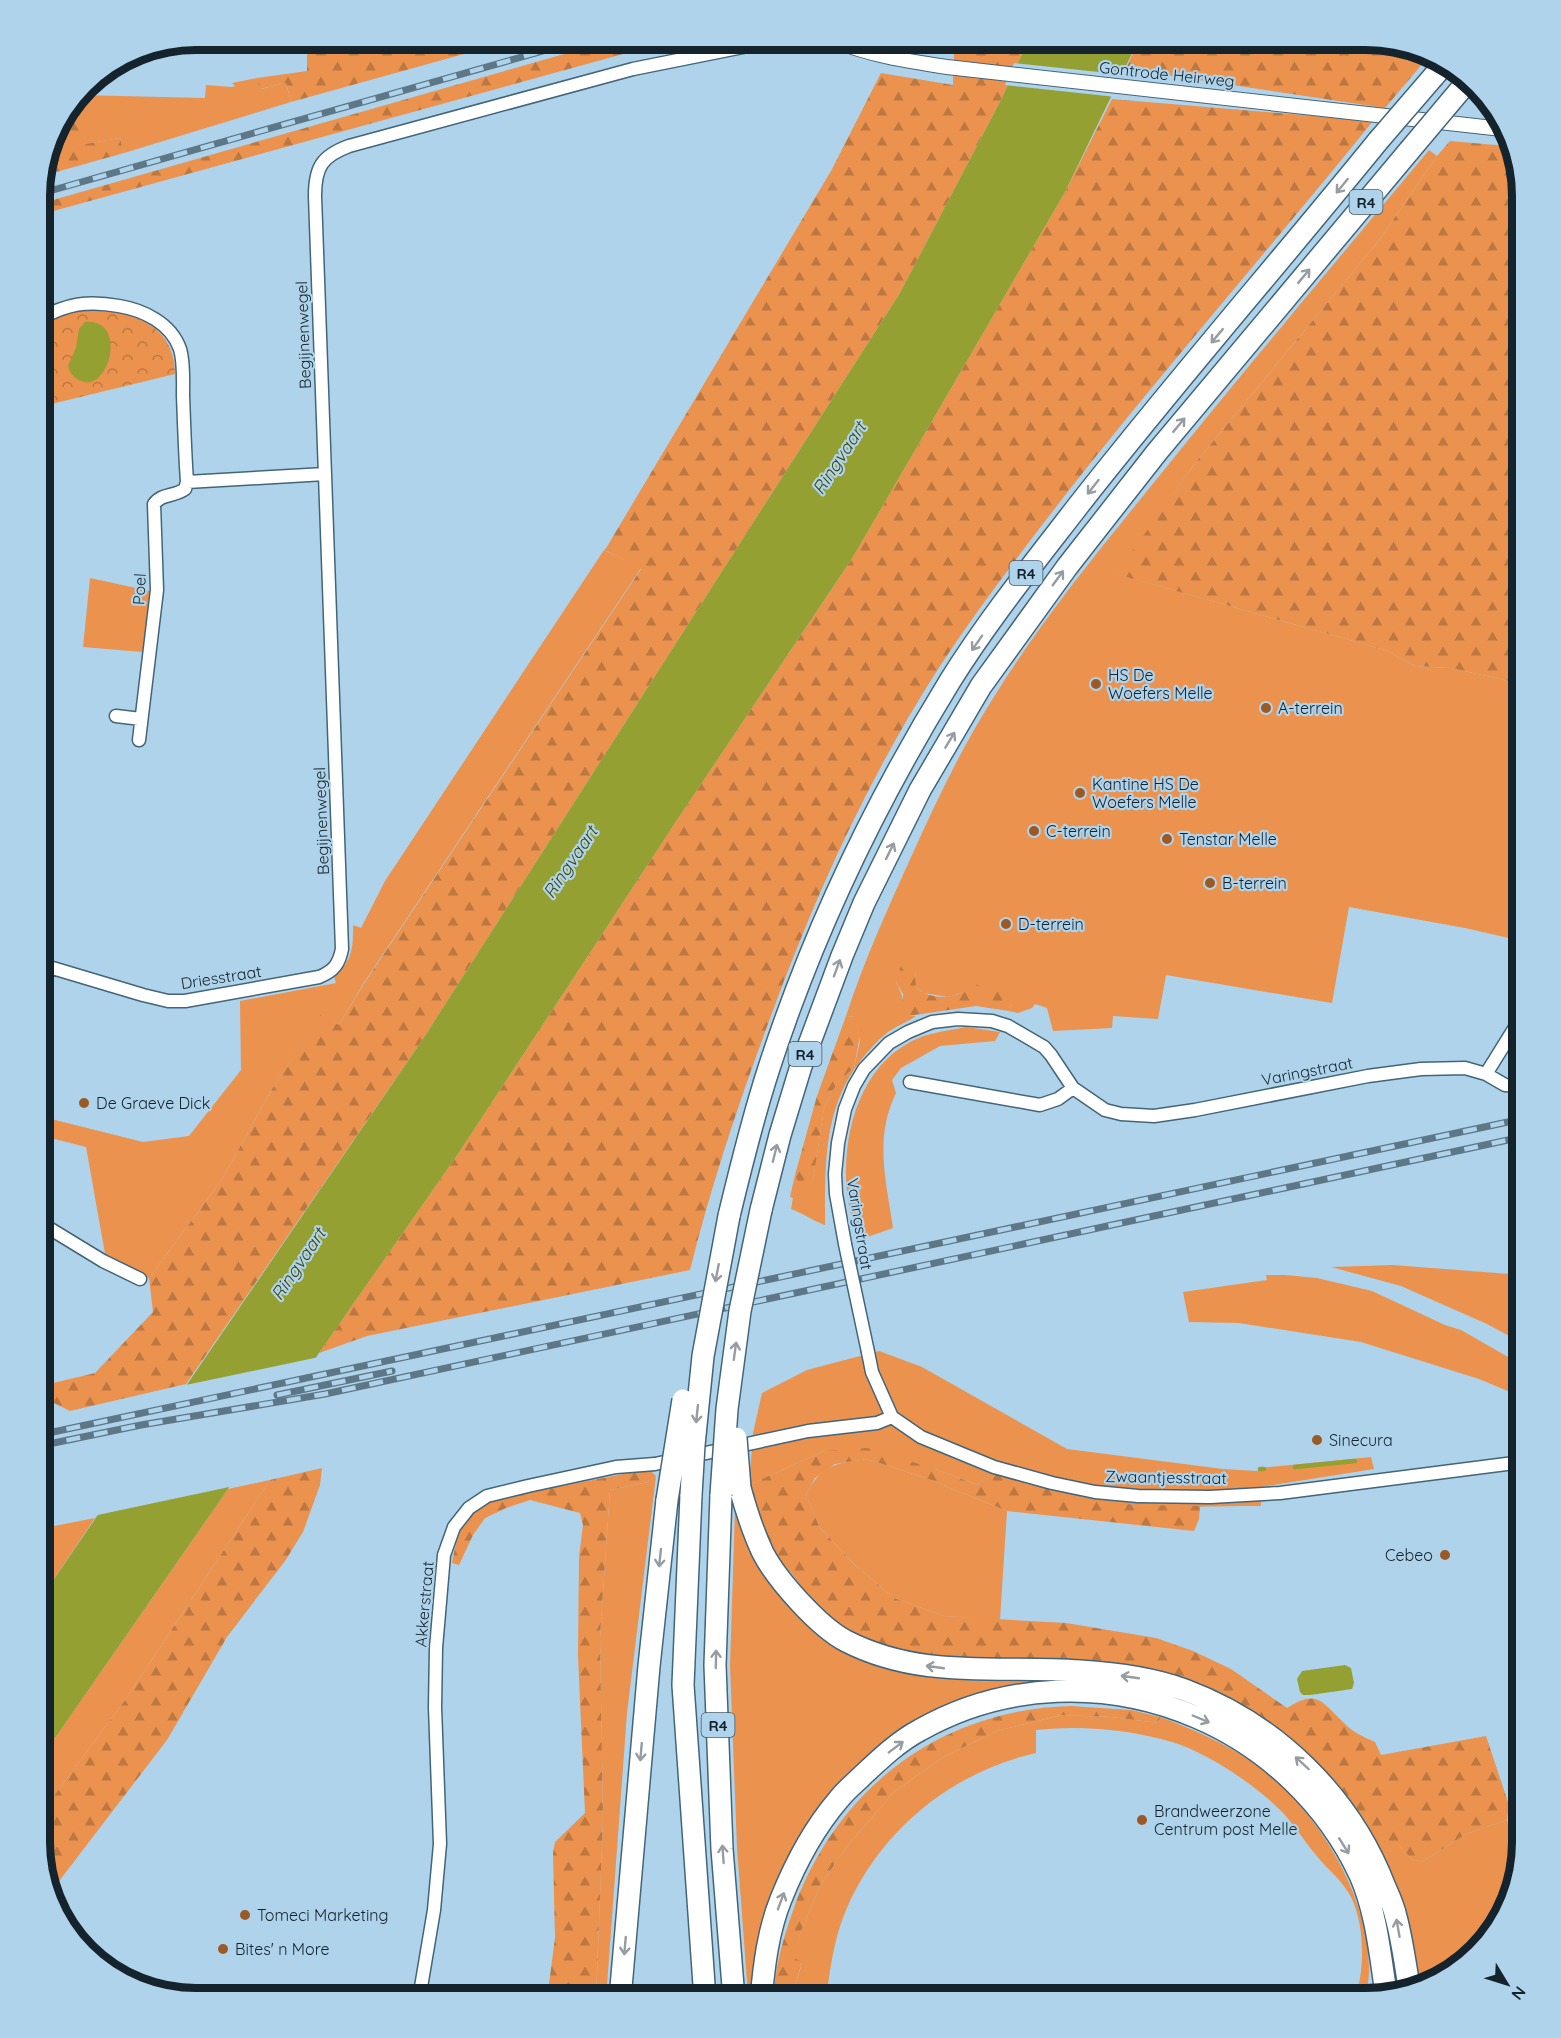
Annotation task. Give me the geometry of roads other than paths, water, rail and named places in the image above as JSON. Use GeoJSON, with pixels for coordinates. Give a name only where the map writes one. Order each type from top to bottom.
{"type":"FeatureCollection","features":[{"type":"Feature","properties":{"kind":"highway","name":"R4"},"geometry":{"type":"LineString","coordinates":[[704,1988],[683,1685],[694,1445],[703,1356],[729,1216],[748,1139],[770,1066],[808,961],[855,852],[901,765],[952,679],[1040,555],[1132,436],[1439,70]]}},
{"type":"Feature","properties":{"kind":"highway","name":"R4"},"geometry":{"type":"LineString","coordinates":[[733,1988],[722,1849],[715,1665],[730,1491],[727,1409],[740,1311],[761,1210],[780,1135],[801,1066],[842,956],[864,903],[920,790],[981,686],[1067,567],[1157,452],[1463,87]]}},
{"type":"Feature","properties":{"kind":"highway"},"geometry":{"type":"LineString","coordinates":[[621,1988],[666,1500],[683,1400],[703,1356]]}},
{"type":"Feature","properties":{"kind":"highway"},"geometry":{"type":"LineString","coordinates":[[730,1491],[765,1556],[800,1602],[829,1629],[845,1640],[884,1656],[942,1668],[1079,1671],[1142,1679],[1184,1690],[1256,1726],[1275,1740],[1325,1786],[1351,1818],[1376,1862],[1396,1916],[1408,1982]]}},
{"type":"Feature","properties":{"kind":"highway"},"geometry":{"type":"LineString","coordinates":[[762,1988],[765,1957],[780,1901],[803,1852],[839,1799],[879,1761],[918,1731],[956,1712],[995,1699],[1040,1691],[1087,1691],[1126,1695],[1173,1707],[1218,1726],[1258,1751],[1299,1787],[1323,1815],[1346,1849],[1361,1877],[1378,1939],[1385,1987]]}},
{"type":"Feature","properties":{"kind":"highway"},"geometry":{"type":"LineString","coordinates":[[1372,1988],[1378,1939]]}},
{"type":"Feature","properties":{"kind":"street","name":"Begijnenwegel"},"geometry":{"type":"LineString","coordinates":[[336,967],[342,949],[315,196],[318,169],[327,157],[349,146],[383,136],[633,69],[728,50]]}},
{"type":"Feature","properties":{"kind":"street","name":"Gontrode Heirweg"},"geometry":{"type":"LineString","coordinates":[[861,50],[947,67],[1494,128]]}},
{"type":"Feature","properties":{"kind":"street"},"geometry":{"type":"LineString","coordinates":[[50,313],[76,304],[106,303],[143,312],[158,321],[172,335],[180,349],[183,370],[186,482],[325,474]]}},
{"type":"Feature","properties":{"kind":"street","name":"Poel"},"geometry":{"type":"LineString","coordinates":[[139,740],[156,590],[154,504],[158,498],[174,495],[185,489],[186,482]]}},
{"type":"Feature","properties":{"kind":"street"},"geometry":{"type":"LineString","coordinates":[[116,716],[141,719]]}},
{"type":"Feature","properties":{"kind":"street","name":"Driesstraat"},"geometry":{"type":"LineString","coordinates":[[50,968],[143,995],[168,1001],[185,1001],[319,977],[336,967]]}},
{"type":"Feature","properties":{"kind":"street","name":"Varingstraat"},"geometry":{"type":"LineString","coordinates":[[892,1417],[872,1372],[845,1244],[836,1194],[836,1173],[838,1143],[845,1109],[854,1086],[864,1069],[888,1043],[908,1032],[932,1022],[958,1019],[992,1021],[1008,1026],[1044,1047],[1052,1055],[1073,1088],[1106,1110],[1121,1114],[1154,1116],[1195,1110],[1391,1072],[1421,1069],[1465,1068],[1512,1085]]}},
{"type":"Feature","properties":{"kind":"street"},"geometry":{"type":"LineString","coordinates":[[1486,1074],[1512,1032]]}},
{"type":"Feature","properties":{"kind":"street"},"geometry":{"type":"LineString","coordinates":[[910,1082],[1040,1105],[1058,1099],[1073,1088]]}},
{"type":"Feature","properties":{"kind":"street"},"geometry":{"type":"LineString","coordinates":[[50,1229],[103,1261],[140,1279]]}},
{"type":"Feature","properties":{"kind":"street","name":"Zwaantjesstraat"},"geometry":{"type":"LineString","coordinates":[[892,1417],[921,1437],[994,1467],[1095,1492],[1138,1496],[1210,1497],[1280,1493],[1512,1463]]}},
{"type":"Feature","properties":{"kind":"street","name":"Akkerstraat"},"geometry":{"type":"LineString","coordinates":[[421,1988],[434,1910],[440,1844],[435,1707],[436,1648],[444,1555],[454,1527],[469,1508],[487,1496],[616,1467],[655,1464],[808,1431],[877,1424],[892,1417]]}},
{"type":"Feature","properties":{"kind":"water","name":"Ringvaart"},"geometry":{"type":"Polygon","coordinates":[[[1024,50],[1134,50],[1065,192],[853,557],[458,1154],[50,1745],[50,1585],[421,1042],[900,293],[1002,98],[1024,50]]]}},
{"type":"Feature","properties":{"kind":"water"},"geometry":{"type":"Polygon","coordinates":[[[85,322],[99,324],[107,332],[111,343],[106,368],[98,378],[89,382],[75,378],[68,366],[76,348],[79,329],[85,322]]]}},
{"type":"Feature","properties":{"kind":"water"},"geometry":{"type":"Polygon","coordinates":[[[1345,1665],[1351,1668],[1354,1683],[1352,1689],[1310,1695],[1303,1695],[1300,1692],[1297,1679],[1302,1671],[1345,1665]]]}},
{"type":"Feature","properties":{"kind":"waterway"},"geometry":{"type":"LineString","coordinates":[[1295,1467],[1355,1461]]}},
{"type":"Feature","properties":{"kind":"railway"},"geometry":{"type":"LineString","coordinates":[[50,191],[546,50]]}},
{"type":"Feature","properties":{"kind":"railway"},"geometry":{"type":"LineString","coordinates":[[50,1433],[1512,1121]]}},
{"type":"Feature","properties":{"kind":"railway"},"geometry":{"type":"LineString","coordinates":[[50,1444],[141,1425],[325,1394],[1512,1139]]}},
{"type":"Feature","properties":{"kind":"railway"},"geometry":{"type":"LineString","coordinates":[[277,1395],[392,1371]]}},
{"type":"Feature","properties":{"kind":"place","name":"HS De Woefers Melle"},"geometry":{"type":"Point","coordinates":[1096,684]}},
{"type":"Feature","properties":{"kind":"place","name":"A-terrein"},"geometry":{"type":"Point","coordinates":[1266,708]}},
{"type":"Feature","properties":{"kind":"place","name":"Kantine HS De Woefers Melle"},"geometry":{"type":"Point","coordinates":[1080,793]}},
{"type":"Feature","properties":{"kind":"place","name":"C-terrein"},"geometry":{"type":"Point","coordinates":[1034,831]}},
{"type":"Feature","properties":{"kind":"place","name":"Tenstar Melle"},"geometry":{"type":"Point","coordinates":[1167,839]}},
{"type":"Feature","properties":{"kind":"place","name":"B-terrein"},"geometry":{"type":"Point","coordinates":[1210,883]}},
{"type":"Feature","properties":{"kind":"place","name":"D-terrein"},"geometry":{"type":"Point","coordinates":[1006,924]}},
{"type":"Feature","properties":{"kind":"place","name":"De Graeve Dick"},"geometry":{"type":"Point","coordinates":[84,1103]}},
{"type":"Feature","properties":{"kind":"place","name":"Sinecura"},"geometry":{"type":"Point","coordinates":[1317,1440]}},
{"type":"Feature","properties":{"kind":"place","name":"Cebeo"},"geometry":{"type":"Point","coordinates":[1445,1555]}},
{"type":"Feature","properties":{"kind":"place","name":"Brandweerzone Centrum post Melle"},"geometry":{"type":"Point","coordinates":[1142,1820]}},
{"type":"Feature","properties":{"kind":"place","name":"Tomeci Marketing"},"geometry":{"type":"Point","coordinates":[245,1915]}},
{"type":"Feature","properties":{"kind":"place","name":"Bites' n More"},"geometry":{"type":"Point","coordinates":[223,1949]}}]}
